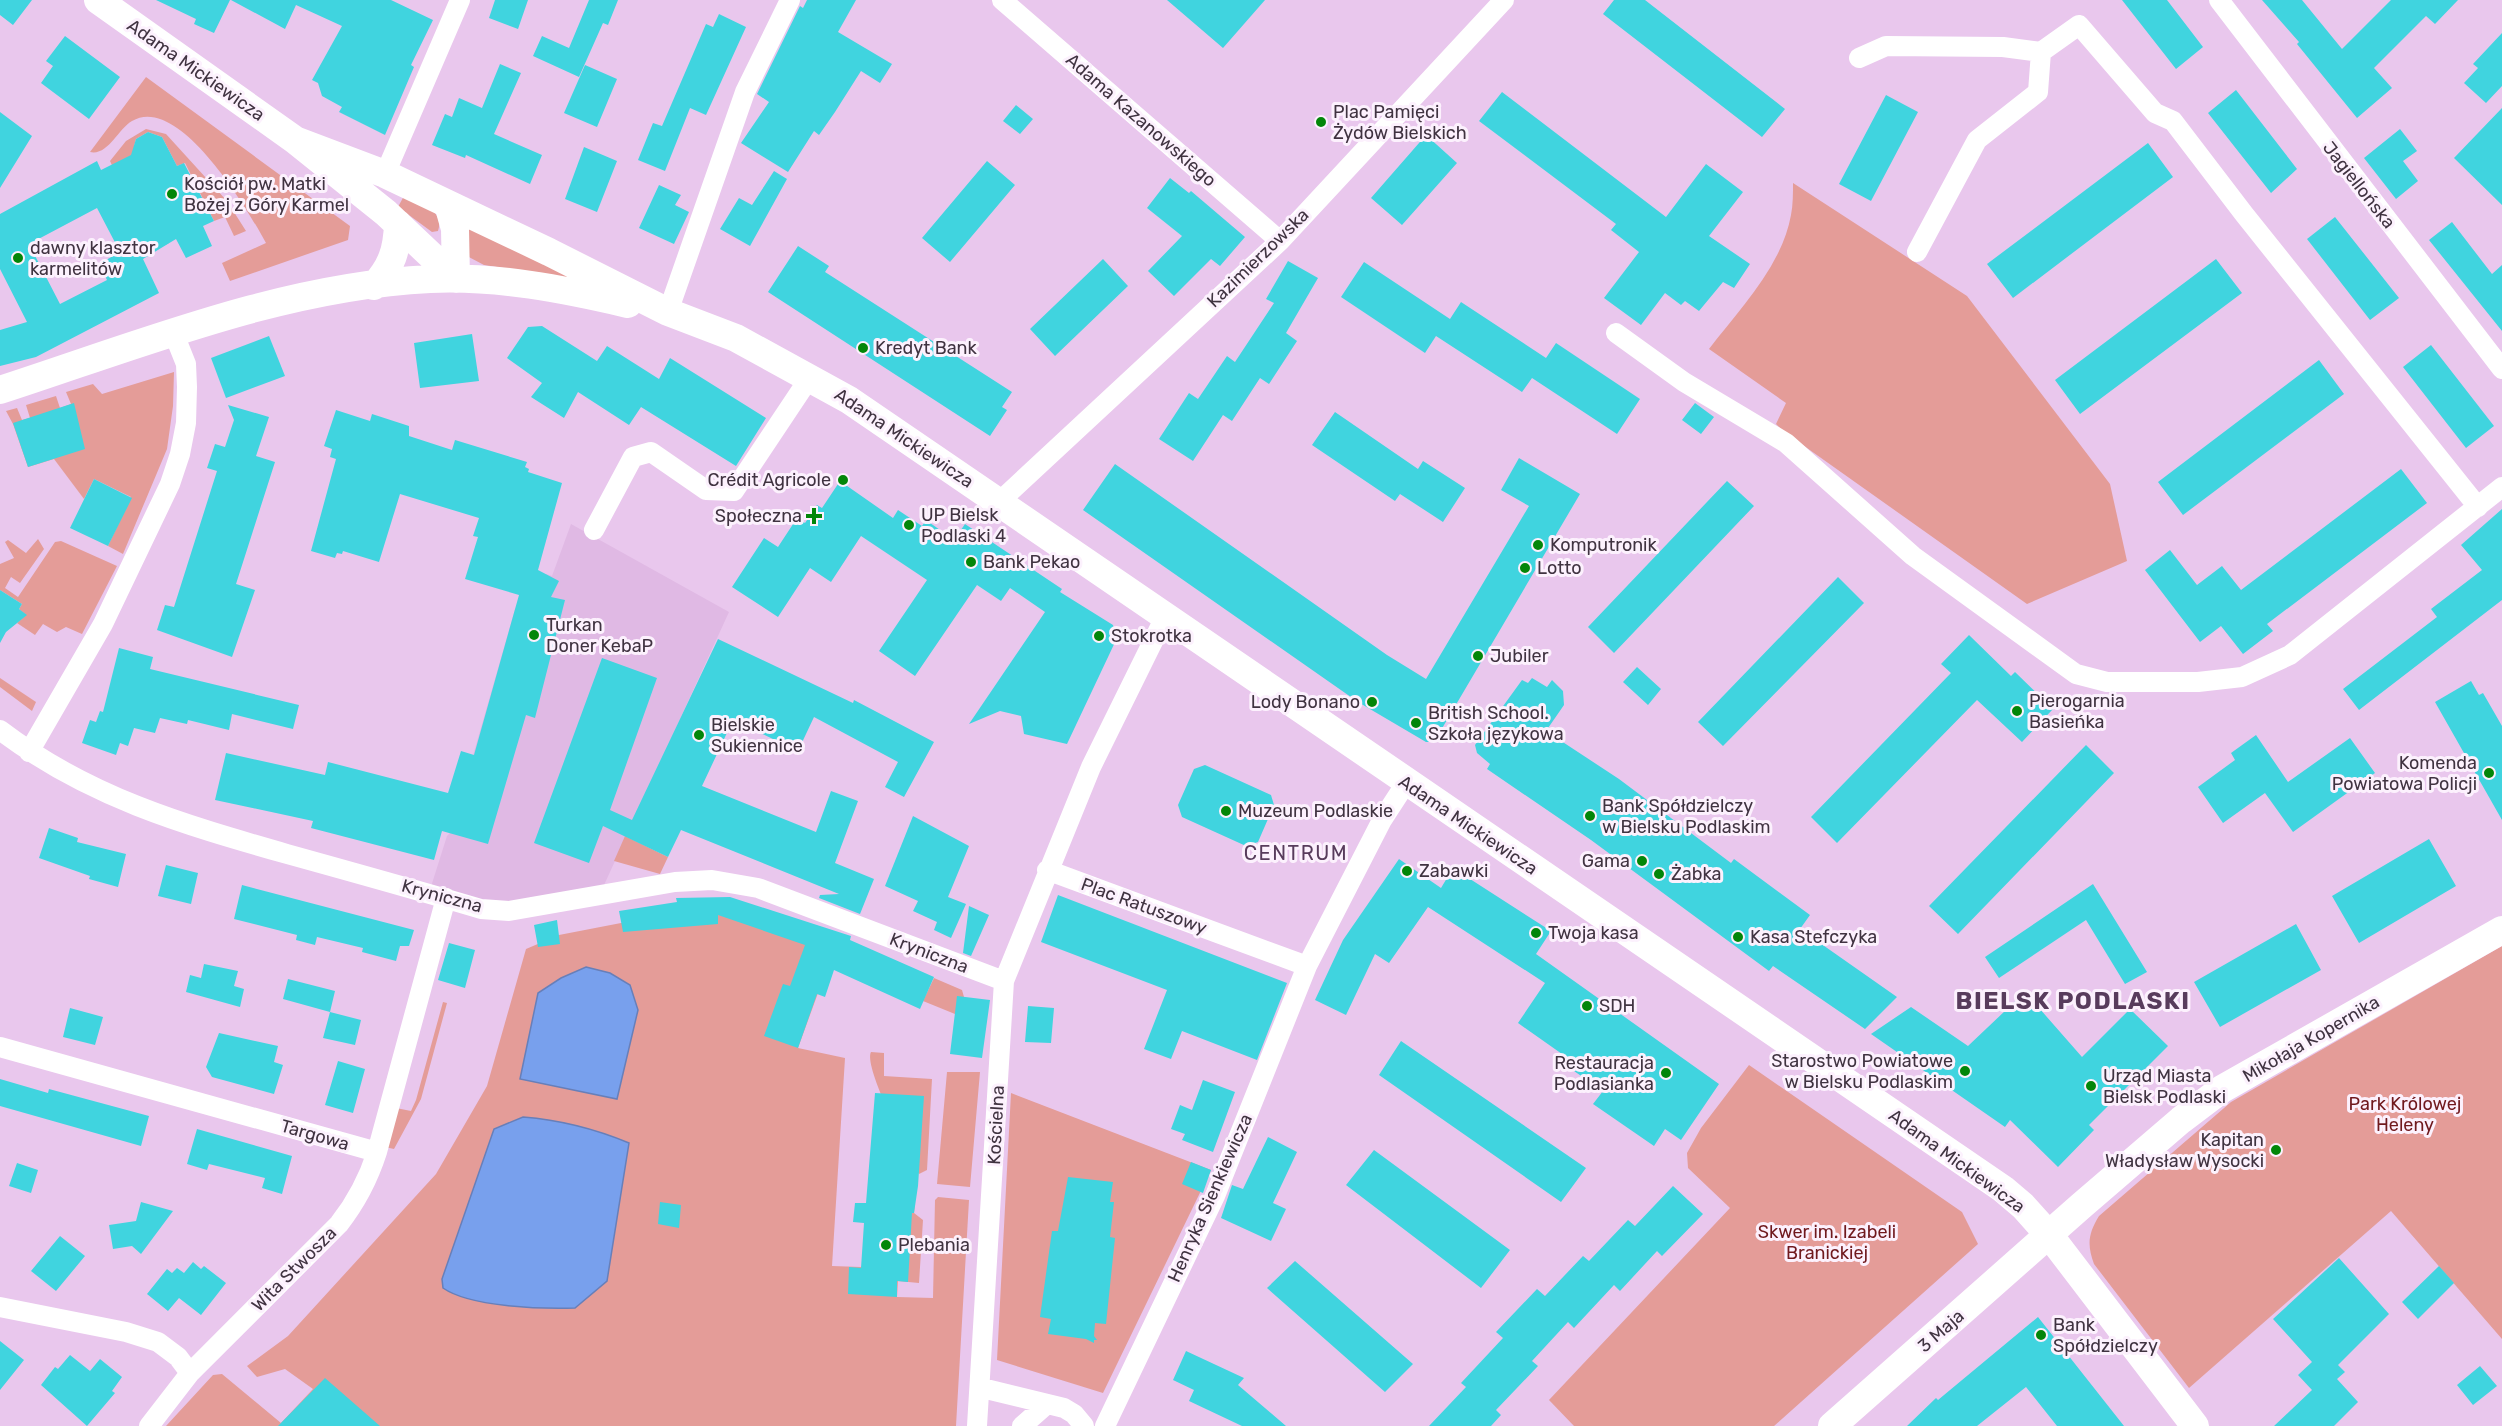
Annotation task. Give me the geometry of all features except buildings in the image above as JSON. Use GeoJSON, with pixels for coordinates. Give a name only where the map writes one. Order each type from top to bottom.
{"type":"FeatureCollection","features":[{"type":"Feature","properties":{"kind":"main road","name":"Adama Mickiewicza"},"geometry":{"type":"LineString","coordinates":[[98,0],[295,141],[398,224],[456,279],[538,285],[668,312]]}},
{"type":"Feature","properties":{"kind":"main road","name":"Adama Mickiewicza"},"geometry":{"type":"LineString","coordinates":[[295,141],[385,174],[668,312],[736,338],[810,377],[999,502],[1406,783],[2003,1189],[2023,1206],[2050,1236],[2195,1426]]}},
{"type":"Feature","properties":{"kind":"main road"},"geometry":{"type":"LineString","coordinates":[[0,390],[243,312],[374,285],[456,279],[454,230],[448,204]]}},
{"type":"Feature","properties":{"kind":"main road"},"geometry":{"type":"LineString","coordinates":[[374,285],[393,261],[397,246],[398,224]]}},
{"type":"Feature","properties":{"kind":"main road","name":"Mikołaja Kopernika"},"geometry":{"type":"LineString","coordinates":[[2050,1236],[2181,1120],[2222,1089],[2502,930]]}},
{"type":"Feature","properties":{"kind":"main road","name":"3 Maja"},"geometry":{"type":"LineString","coordinates":[[1832,1426],[2050,1236]]}},
{"type":"Feature","properties":{"kind":"street"},"geometry":{"type":"LineString","coordinates":[[385,174],[460,0]]}},
{"type":"Feature","properties":{"kind":"street"},"geometry":{"type":"LineString","coordinates":[[668,312],[745,92],[790,0]]}},
{"type":"Feature","properties":{"kind":"street","name":"Adama Kazanowskiego"},"geometry":{"type":"LineString","coordinates":[[1002,0],[1280,241]]}},
{"type":"Feature","properties":{"kind":"street","name":"Kazimierzowska"},"geometry":{"type":"LineString","coordinates":[[999,502],[1280,241],[1504,0]]}},
{"type":"Feature","properties":{"kind":"street","name":"Jagiellońska"},"geometry":{"type":"LineString","coordinates":[[2220,0],[2502,369]]}},
{"type":"Feature","properties":{"kind":"street"},"geometry":{"type":"LineString","coordinates":[[1859,58],[1873,50],[1895,46],[2003,47],[2041,52],[2079,25],[2155,113],[2173,121],[2244,214],[2478,507]]}},
{"type":"Feature","properties":{"kind":"street"},"geometry":{"type":"LineString","coordinates":[[1917,252],[1977,140],[2038,92],[2041,52]]}},
{"type":"Feature","properties":{"kind":"street"},"geometry":{"type":"LineString","coordinates":[[1616,333],[1684,382],[1786,443],[1913,556],[2067,668],[2076,674],[2107,682],[2198,682],[2242,677],[2290,655],[2502,487]]}},
{"type":"Feature","properties":{"kind":"street"},"geometry":{"type":"LineString","coordinates":[[29,752],[103,624],[170,484],[184,434],[187,387],[186,364],[174,334]]}},
{"type":"Feature","properties":{"kind":"street"},"geometry":{"type":"LineString","coordinates":[[594,530],[633,457],[651,452],[706,490],[734,491],[810,377]]}},
{"type":"Feature","properties":{"kind":"street"},"geometry":{"type":"LineString","coordinates":[[1047,870],[1091,767],[1165,617]]}},
{"type":"Feature","properties":{"kind":"street","name":"Kryniczna"},"geometry":{"type":"LineString","coordinates":[[0,730],[29,752],[83,783],[173,821],[481,909],[509,911],[675,882],[712,880],[758,888],[1004,981]]}},
{"type":"Feature","properties":{"kind":"street"},"geometry":{"type":"LineString","coordinates":[[1307,966],[1382,820],[1406,783]]}},
{"type":"Feature","properties":{"kind":"street","name":"Plac Ratuszowy"},"geometry":{"type":"LineString","coordinates":[[1047,870],[1307,966]]}},
{"type":"Feature","properties":{"kind":"street","name":"Kościelna"},"geometry":{"type":"LineString","coordinates":[[977,1426],[982,1388],[1004,981],[1047,870]]}},
{"type":"Feature","properties":{"kind":"street"},"geometry":{"type":"LineString","coordinates":[[377,1152],[446,898]]}},
{"type":"Feature","properties":{"kind":"street","name":"Henryka Sienkiewicza"},"geometry":{"type":"LineString","coordinates":[[1105,1426],[1215,1196],[1307,966]]}},
{"type":"Feature","properties":{"kind":"street","name":"Targowa"},"geometry":{"type":"LineString","coordinates":[[0,1047],[377,1152]]}},
{"type":"Feature","properties":{"kind":"street","name":"Wita Stwosza"},"geometry":{"type":"LineString","coordinates":[[148,1426],[190,1373],[339,1224],[368,1182],[377,1152]]}},
{"type":"Feature","properties":{"kind":"street"},"geometry":{"type":"LineString","coordinates":[[0,1307],[126,1332],[158,1342],[178,1357],[190,1373]]}},
{"type":"Feature","properties":{"kind":"street"},"geometry":{"type":"LineString","coordinates":[[982,1388],[1047,1404],[1074,1414],[1084,1426]]}},
{"type":"Feature","properties":{"kind":"street"},"geometry":{"type":"LineString","coordinates":[[1022,1426],[1047,1404]]}},
{"type":"Feature","properties":{"kind":"shaded area"},"geometry":{"type":"Polygon","coordinates":[[[571,524],[729,612],[599,896],[509,911],[429,893],[447,836],[451,832],[515,609],[542,586],[546,574],[552,576],[571,524]]]}},
{"type":"Feature","properties":{"kind":"green space"},"geometry":{"type":"Polygon","coordinates":[[[146,77],[350,226],[348,240],[230,281],[222,263],[266,243],[228,183],[210,159],[190,139],[170,124],[151,117],[132,121],[108,146],[96,152],[90,152],[146,77]]]}},
{"type":"Feature","properties":{"kind":"green space"},"geometry":{"type":"Polygon","coordinates":[[[146,129],[166,134],[227,201],[246,231],[234,236],[225,217],[214,221],[185,163],[177,166],[162,137],[148,132],[136,139],[134,166],[142,193],[169,243],[159,248],[126,195],[110,161],[126,141],[146,129]]]}},
{"type":"Feature","properties":{"kind":"green space"},"geometry":{"type":"Polygon","coordinates":[[[1793,183],[1967,296],[2110,484],[2127,561],[2027,604],[1783,431],[1776,424],[1786,403],[1709,349],[1746,303],[1779,252],[1791,215],[1793,183]]]}},
{"type":"Feature","properties":{"kind":"green space"},"geometry":{"type":"Polygon","coordinates":[[[405,194],[434,212],[438,217],[438,231],[432,232],[398,207],[405,194]]]}},
{"type":"Feature","properties":{"kind":"green space"},"geometry":{"type":"Polygon","coordinates":[[[466,224],[572,272],[568,278],[484,265],[465,255],[466,224]]]}},
{"type":"Feature","properties":{"kind":"green space"},"geometry":{"type":"Polygon","coordinates":[[[174,372],[173,406],[167,449],[123,554],[108,546],[131,497],[94,479],[84,499],[54,459],[28,467],[6,411],[17,408],[22,420],[30,418],[26,405],[56,396],[60,408],[71,404],[66,392],[93,384],[102,394],[174,372]]]}},
{"type":"Feature","properties":{"kind":"green space"},"geometry":{"type":"Polygon","coordinates":[[[38,539],[44,549],[20,583],[11,577],[5,588],[18,597],[55,542],[61,541],[117,566],[82,634],[66,627],[57,632],[43,624],[35,635],[17,623],[26,615],[19,609],[22,604],[0,590],[0,564],[14,558],[5,542],[8,540],[26,553],[38,539]]]}},
{"type":"Feature","properties":{"kind":"green space"},"geometry":{"type":"Polygon","coordinates":[[[0,678],[36,702],[32,711],[0,687],[0,678]]]}},
{"type":"Feature","properties":{"kind":"green space"},"geometry":{"type":"Polygon","coordinates":[[[625,836],[668,857],[660,874],[614,861],[625,836]]]}},
{"type":"Feature","properties":{"kind":"green space"},"geometry":{"type":"Polygon","coordinates":[[[718,913],[834,949],[798,1048],[845,1058],[832,1266],[861,1267],[915,1203],[914,1213],[923,1220],[919,1283],[898,1281],[897,1297],[933,1298],[935,1200],[938,1197],[969,1200],[956,1426],[166,1426],[213,1375],[222,1374],[281,1423],[313,1389],[285,1369],[257,1377],[247,1366],[288,1336],[436,1174],[487,1086],[526,949],[559,935],[621,923],[718,913]]]}},
{"type":"Feature","properties":{"kind":"green space","name":"Park Królowej Heleny"},"geometry":{"type":"Polygon","coordinates":[[[2502,946],[2502,1339],[2391,1211],[2189,1388],[2094,1264],[2090,1251],[2090,1240],[2099,1216],[2231,1102],[2502,946]]]}},
{"type":"Feature","properties":{"kind":"green space"},"geometry":{"type":"Polygon","coordinates":[[[934,978],[962,990],[964,997],[955,1014],[923,1001],[934,978]]]}},
{"type":"Feature","properties":{"kind":"green space"},"geometry":{"type":"Polygon","coordinates":[[[443,1002],[447,1003],[421,1099],[394,1149],[385,1147],[396,1108],[411,1111],[416,1100],[443,1002]]]}},
{"type":"Feature","properties":{"kind":"green space"},"geometry":{"type":"Polygon","coordinates":[[[871,1052],[884,1053],[884,1076],[932,1079],[927,1170],[919,1174],[880,1092],[870,1061],[871,1052]]]}},
{"type":"Feature","properties":{"kind":"green space","name":"Skwer im. Izabeli Branickiej"},"geometry":{"type":"Polygon","coordinates":[[[1749,1065],[1962,1212],[1978,1244],[1774,1426],[1574,1426],[1549,1400],[1730,1208],[1688,1168],[1687,1153],[1701,1128],[1749,1065]]]}},
{"type":"Feature","properties":{"kind":"green space"},"geometry":{"type":"Polygon","coordinates":[[[947,1072],[980,1072],[970,1187],[937,1184],[947,1072]]]}},
{"type":"Feature","properties":{"kind":"green space"},"geometry":{"type":"Polygon","coordinates":[[[1011,1093],[1211,1170],[1103,1393],[997,1360],[1011,1093]]]}},
{"type":"Feature","properties":{"kind":"water"},"geometry":{"type":"Polygon","coordinates":[[[586,967],[610,973],[630,985],[638,1010],[617,1099],[520,1079],[538,993],[561,978],[586,967]]]}},
{"type":"Feature","properties":{"kind":"water"},"geometry":{"type":"Polygon","coordinates":[[[523,1117],[577,1126],[629,1143],[607,1281],[575,1308],[506,1306],[470,1299],[443,1288],[442,1279],[494,1129],[523,1117]]]}},
{"type":"Feature","properties":{"kind":"place","name":"Plac Pamięci Żydów Bielskich"},"geometry":{"type":"Point","coordinates":[1321,122]}},
{"type":"Feature","properties":{"kind":"place","name":"Kościół pw. Matki Bożej z Góry Karmel"},"geometry":{"type":"Point","coordinates":[172,194]}},
{"type":"Feature","properties":{"kind":"place","name":"dawny klasztor karmelitów"},"geometry":{"type":"Point","coordinates":[18,258]}},
{"type":"Feature","properties":{"kind":"place","name":"Kredyt Bank"},"geometry":{"type":"Point","coordinates":[863,348]}},
{"type":"Feature","properties":{"kind":"place","name":"Crédit Agricole"},"geometry":{"type":"Point","coordinates":[843,480]}},
{"type":"Feature","properties":{"kind":"place","name":"Społeczna"},"geometry":{"type":"Point","coordinates":[814,516]}},
{"type":"Feature","properties":{"kind":"place","name":"UP Bielsk Podlaski 4"},"geometry":{"type":"Point","coordinates":[909,525]}},
{"type":"Feature","properties":{"kind":"place","name":"Komputronik"},"geometry":{"type":"Point","coordinates":[1538,545]}},
{"type":"Feature","properties":{"kind":"place","name":"Bank Pekao"},"geometry":{"type":"Point","coordinates":[971,562]}},
{"type":"Feature","properties":{"kind":"place","name":"Lotto"},"geometry":{"type":"Point","coordinates":[1525,568]}},
{"type":"Feature","properties":{"kind":"place","name":"Turkan Doner KebaP"},"geometry":{"type":"Point","coordinates":[534,635]}},
{"type":"Feature","properties":{"kind":"place","name":"Stokrotka"},"geometry":{"type":"Point","coordinates":[1099,636]}},
{"type":"Feature","properties":{"kind":"place","name":"Jubiler"},"geometry":{"type":"Point","coordinates":[1478,656]}},
{"type":"Feature","properties":{"kind":"place","name":"Lody Bonano"},"geometry":{"type":"Point","coordinates":[1372,702]}},
{"type":"Feature","properties":{"kind":"place","name":"Pierogarnia Basieńka"},"geometry":{"type":"Point","coordinates":[2017,711]}},
{"type":"Feature","properties":{"kind":"place","name":"British School. Szkoła językowa"},"geometry":{"type":"Point","coordinates":[1416,723]}},
{"type":"Feature","properties":{"kind":"place","name":"Bielskie Sukiennice"},"geometry":{"type":"Point","coordinates":[699,735]}},
{"type":"Feature","properties":{"kind":"place","name":"Komenda Powiatowa Policji"},"geometry":{"type":"Point","coordinates":[2489,773]}},
{"type":"Feature","properties":{"kind":"place","name":"Muzeum Podlaskie"},"geometry":{"type":"Point","coordinates":[1226,811]}},
{"type":"Feature","properties":{"kind":"place","name":"Bank Spółdzielczy w Bielsku Podlaskim"},"geometry":{"type":"Point","coordinates":[1590,816]}},
{"type":"Feature","properties":{"kind":"place","name":"Gama"},"geometry":{"type":"Point","coordinates":[1642,861]}},
{"type":"Feature","properties":{"kind":"place","name":"Zabawki"},"geometry":{"type":"Point","coordinates":[1407,871]}},
{"type":"Feature","properties":{"kind":"place","name":"Żabka"},"geometry":{"type":"Point","coordinates":[1659,874]}},
{"type":"Feature","properties":{"kind":"place","name":"Twoja kasa"},"geometry":{"type":"Point","coordinates":[1536,933]}},
{"type":"Feature","properties":{"kind":"place","name":"Kasa Stefczyka"},"geometry":{"type":"Point","coordinates":[1738,937]}},
{"type":"Feature","properties":{"kind":"place","name":"SDH"},"geometry":{"type":"Point","coordinates":[1587,1006]}},
{"type":"Feature","properties":{"kind":"place","name":"Starostwo Powiatowe w Bielsku Podlaskim"},"geometry":{"type":"Point","coordinates":[1965,1071]}},
{"type":"Feature","properties":{"kind":"place","name":"Restauracja Podlasianka"},"geometry":{"type":"Point","coordinates":[1666,1073]}},
{"type":"Feature","properties":{"kind":"place","name":"Urząd Miasta Bielsk Podlaski"},"geometry":{"type":"Point","coordinates":[2091,1086]}},
{"type":"Feature","properties":{"kind":"place","name":"Kapitan Władysław Wysocki"},"geometry":{"type":"Point","coordinates":[2276,1150]}},
{"type":"Feature","properties":{"kind":"place","name":"Plebania"},"geometry":{"type":"Point","coordinates":[886,1245]}},
{"type":"Feature","properties":{"kind":"place","name":"Bank Spółdzielczy"},"geometry":{"type":"Point","coordinates":[2041,1335]}},
{"type":"Feature","properties":{"kind":"district","name":"CENTRUM"},"geometry":{"type":"Point","coordinates":[1296,853]}},
{"type":"Feature","properties":{"kind":"district","name":"BIELSK PODLASKI"},"geometry":{"type":"Point","coordinates":[2073,1001]}}]}
